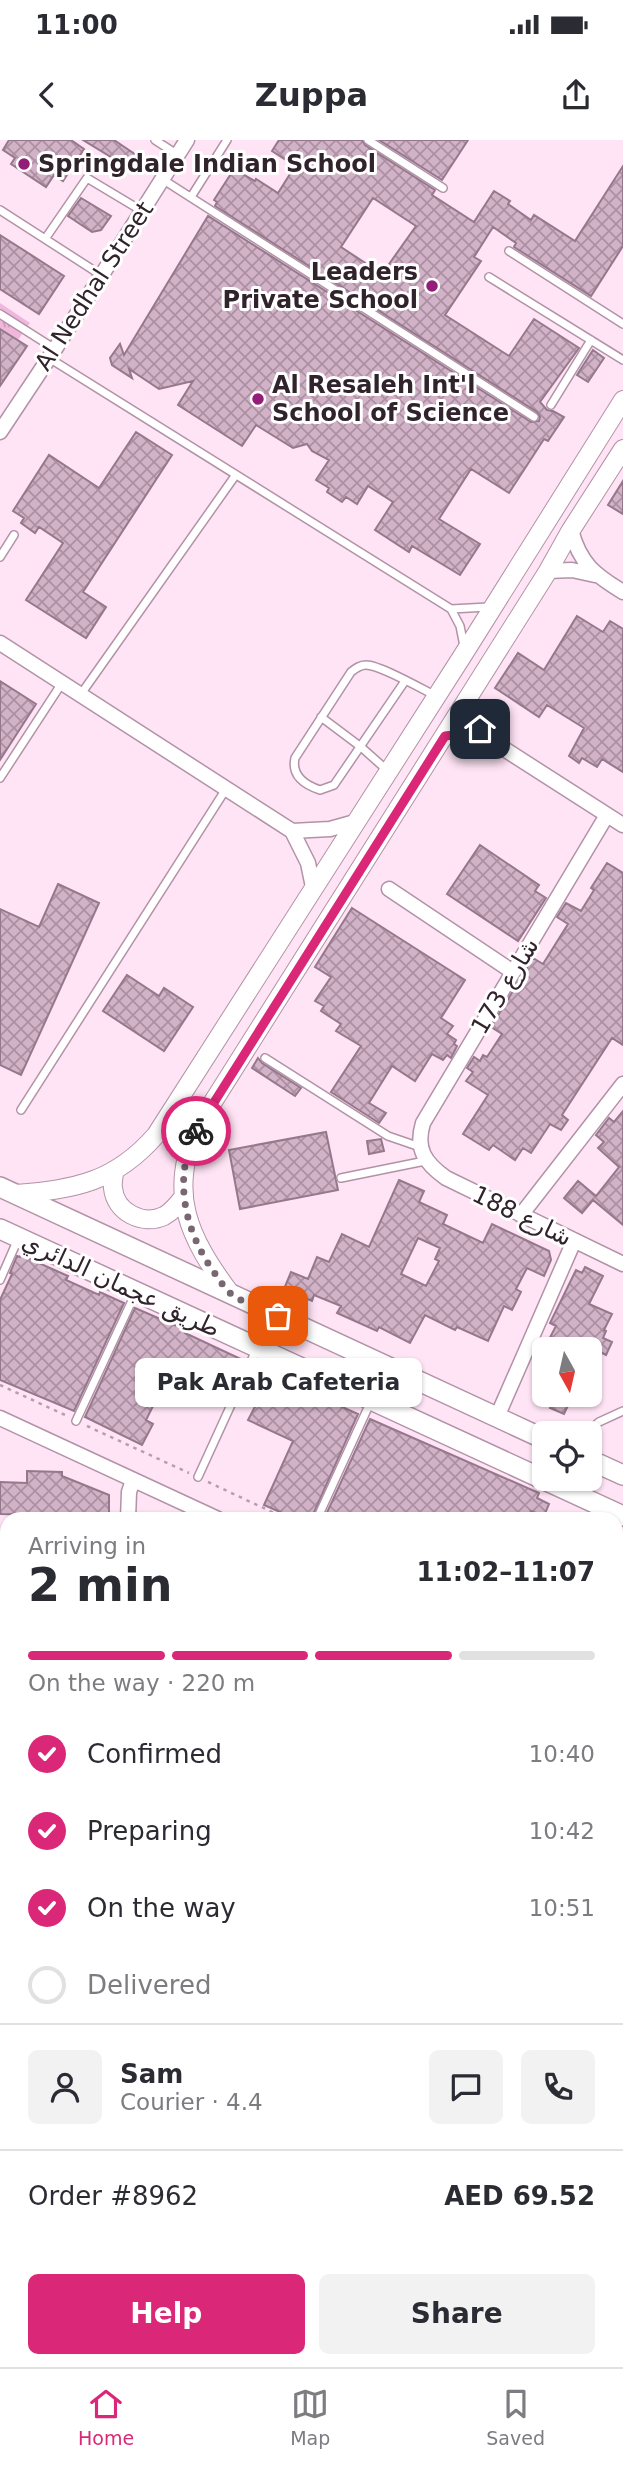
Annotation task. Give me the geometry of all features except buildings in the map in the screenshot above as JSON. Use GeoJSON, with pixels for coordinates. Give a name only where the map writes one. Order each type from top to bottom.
{"type":"FeatureCollection","features":[{"type":"Feature","properties":{"kind":"main road","name":"طريق عجمان الدائري"},"geometry":{"type":"LineString","coordinates":[[8,1190],[532,1433]]}},
{"type":"Feature","properties":{"kind":"main road","name":"طريق عجمان الدائري"},"geometry":{"type":"LineString","coordinates":[[0,1229],[371,1400],[605,1512]]}},
{"type":"Feature","properties":{"kind":"main road"},"geometry":{"type":"LineString","coordinates":[[602,1465],[623,1475]]}},
{"type":"Feature","properties":{"kind":"street","name":"Al Nedhal Street"},"geometry":{"type":"LineString","coordinates":[[0,432],[187,140]]}},
{"type":"Feature","properties":{"kind":"street"},"geometry":{"type":"LineString","coordinates":[[8,1190],[73,1188],[114,1171],[137,1154],[164,1124],[623,400]]}},
{"type":"Feature","properties":{"kind":"street"},"geometry":{"type":"LineString","coordinates":[[230,1293],[194,1238],[184,1196],[187,1154],[199,1124],[623,449]]}},
{"type":"Feature","properties":{"kind":"street"},"geometry":{"type":"LineString","coordinates":[[571,530],[580,555],[595,575]]}},
{"type":"Feature","properties":{"kind":"street"},"geometry":{"type":"LineString","coordinates":[[548,571],[572,570],[595,575],[623,592]]}},
{"type":"Feature","properties":{"kind":"street"},"geometry":{"type":"LineString","coordinates":[[0,643],[292,831],[308,863],[313,887]]}},
{"type":"Feature","properties":{"kind":"street"},"geometry":{"type":"LineString","coordinates":[[470,696],[475,719],[487,738]]}},
{"type":"Feature","properties":{"kind":"street"},"geometry":{"type":"LineString","coordinates":[[445,736],[471,733],[487,738],[623,825]]}},
{"type":"Feature","properties":{"kind":"street","name":"شارع 173"},"geometry":{"type":"LineString","coordinates":[[420,1147],[424,1123],[607,815]]}},
{"type":"Feature","properties":{"kind":"street"},"geometry":{"type":"LineString","coordinates":[[292,831],[318,831],[355,822]]}},
{"type":"Feature","properties":{"kind":"street"},"geometry":{"type":"LineString","coordinates":[[389,889],[513,972]]}},
{"type":"Feature","properties":{"kind":"street"},"geometry":{"type":"LineString","coordinates":[[521,1215],[623,1084]]}},
{"type":"Feature","properties":{"kind":"street"},"geometry":{"type":"LineString","coordinates":[[420,1147],[425,1161]]}},
{"type":"Feature","properties":{"kind":"street","name":"شارع 188"},"geometry":{"type":"LineString","coordinates":[[425,1161],[446,1178],[623,1264]]}},
{"type":"Feature","properties":{"kind":"street"},"geometry":{"type":"LineString","coordinates":[[114,1171],[115,1196],[124,1210],[139,1218],[156,1219],[164,1216],[184,1196]]}},
{"type":"Feature","properties":{"kind":"street"},"geometry":{"type":"LineString","coordinates":[[497,1417],[574,1241]]}},
{"type":"Feature","properties":{"kind":"street"},"geometry":{"type":"LineString","coordinates":[[0,1418],[203,1512]]}},
{"type":"Feature","properties":{"kind":"street"},"geometry":{"type":"LineString","coordinates":[[128,1512],[129,1492],[133,1480]]}},
{"type":"Feature","properties":{"kind":"lane"},"geometry":{"type":"LineString","coordinates":[[155,140],[178,155]]}},
{"type":"Feature","properties":{"kind":"lane"},"geometry":{"type":"LineString","coordinates":[[191,197],[226,140]]}},
{"type":"Feature","properties":{"kind":"lane"},"geometry":{"type":"LineString","coordinates":[[368,140],[443,188]]}},
{"type":"Feature","properties":{"kind":"lane"},"geometry":{"type":"LineString","coordinates":[[45,239],[87,178],[142,211]]}},
{"type":"Feature","properties":{"kind":"lane"},"geometry":{"type":"LineString","coordinates":[[162,179],[534,417]]}},
{"type":"Feature","properties":{"kind":"lane"},"geometry":{"type":"LineString","coordinates":[[0,210],[102,275]]}},
{"type":"Feature","properties":{"kind":"lane"},"geometry":{"type":"LineString","coordinates":[[509,251],[620,322],[623,312]]}},
{"type":"Feature","properties":{"kind":"lane"},"geometry":{"type":"LineString","coordinates":[[489,277],[623,360]]}},
{"type":"Feature","properties":{"kind":"lane"},"geometry":{"type":"LineString","coordinates":[[0,314],[52,354],[235,477],[451,609],[494,606]]}},
{"type":"Feature","properties":{"kind":"lane"},"geometry":{"type":"LineString","coordinates":[[551,405],[591,340]]}},
{"type":"Feature","properties":{"kind":"lane"},"geometry":{"type":"LineString","coordinates":[[80,694],[235,477]]}},
{"type":"Feature","properties":{"kind":"lane"},"geometry":{"type":"LineString","coordinates":[[0,557],[15,535]]}},
{"type":"Feature","properties":{"kind":"lane"},"geometry":{"type":"LineString","coordinates":[[451,609],[463,635],[463,654]]}},
{"type":"Feature","properties":{"kind":"lane"},"geometry":{"type":"LineString","coordinates":[[405,681],[330,788],[316,789],[302,781],[294,768],[295,758],[351,672],[359,666],[373,666],[405,681],[436,696]]}},
{"type":"Feature","properties":{"kind":"lane"},"geometry":{"type":"LineString","coordinates":[[0,778],[62,683]]}},
{"type":"Feature","properties":{"kind":"lane"},"geometry":{"type":"LineString","coordinates":[[321,717],[361,747],[387,771]]}},
{"type":"Feature","properties":{"kind":"lane"},"geometry":{"type":"LineString","coordinates":[[21,1110],[226,788]]}},
{"type":"Feature","properties":{"kind":"lane"},"geometry":{"type":"LineString","coordinates":[[265,1058],[388,1136],[420,1147]]}},
{"type":"Feature","properties":{"kind":"lane"},"geometry":{"type":"LineString","coordinates":[[341,1178],[425,1161]]}},
{"type":"Feature","properties":{"kind":"lane"},"geometry":{"type":"LineString","coordinates":[[0,1280],[18,1238]]}},
{"type":"Feature","properties":{"kind":"lane"},"geometry":{"type":"LineString","coordinates":[[76,1421],[136,1292]]}},
{"type":"Feature","properties":{"kind":"lane"},"geometry":{"type":"LineString","coordinates":[[198,1477],[257,1348]]}},
{"type":"Feature","properties":{"kind":"lane"},"geometry":{"type":"LineString","coordinates":[[320,1512],[371,1400]]}},
{"type":"Feature","properties":{"kind":"lane"},"geometry":{"type":"LineString","coordinates":[[601,1421],[623,1411]]}},
{"type":"Feature","properties":{"kind":"path"},"geometry":{"type":"LineString","coordinates":[[0,1385],[272,1512]]}},
{"type":"Feature","properties":{"kind":"green space"},"geometry":{"type":"Polygon","coordinates":[[[0,303],[30,323],[18,340],[0,329],[0,303]]]}},
{"type":"Feature","properties":{"kind":"way so far"},"geometry":{"type":"LineString","coordinates":[[196,1131],[187,1154],[184,1182],[186,1211],[194,1238],[230,1293],[278,1316]]}},
{"type":"Feature","properties":{"kind":"place","name":"Springdale Indian School"},"geometry":{"type":"Point","coordinates":[24,164]}},
{"type":"Feature","properties":{"kind":"place","name":"Leaders Private School"},"geometry":{"type":"Point","coordinates":[432,286]}},
{"type":"Feature","properties":{"kind":"place","name":"Al Resaleh Int'l School of Science"},"geometry":{"type":"Point","coordinates":[258,399]}},
{"type":"Feature","properties":{"kind":"place","name":"Pak Arab Cafeteria"},"geometry":{"type":"Point","coordinates":[278,1316]}},
{"type":"Feature","properties":{"kind":"route"},"geometry":{"type":"LineString","coordinates":[[196,1131],[445,736],[462,732],[487,738],[480,729]]}}]}
